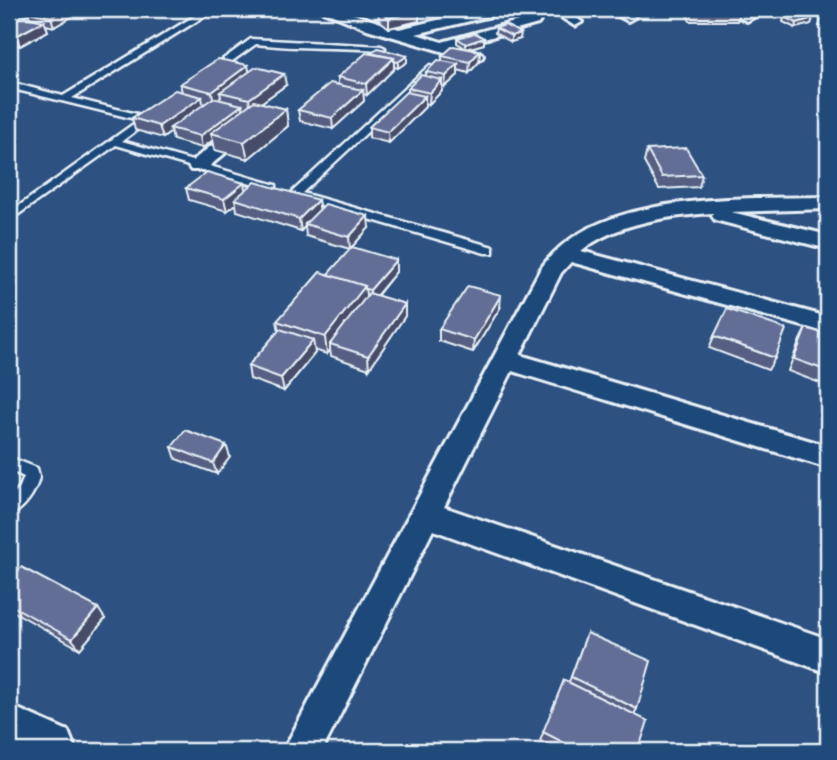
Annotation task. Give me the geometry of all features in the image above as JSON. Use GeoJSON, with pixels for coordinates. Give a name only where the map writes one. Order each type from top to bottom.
{"type":"FeatureCollection","features":[{"type":"Feature","properties":{"kind":"highway"},"geometry":{"type":"LineString","coordinates":[[9,733],[48,751]]}},
{"type":"Feature","properties":{"kind":"street"},"geometry":{"type":"LineString","coordinates":[[329,9],[364,23],[475,55]]}},
{"type":"Feature","properties":{"kind":"street"},"geometry":{"type":"LineString","coordinates":[[399,33],[502,9]]}},
{"type":"Feature","properties":{"kind":"street"},"geometry":{"type":"LineString","coordinates":[[555,9],[575,22]]}},
{"type":"Feature","properties":{"kind":"street"},"geometry":{"type":"LineString","coordinates":[[613,9],[628,18]]}},
{"type":"Feature","properties":{"kind":"street"},"geometry":{"type":"LineString","coordinates":[[364,23],[397,15]]}},
{"type":"Feature","properties":{"kind":"street"},"geometry":{"type":"LineString","coordinates":[[442,46],[533,21]]}},
{"type":"Feature","properties":{"kind":"street"},"geometry":{"type":"LineString","coordinates":[[198,166],[248,124]]}},
{"type":"Feature","properties":{"kind":"street"},"geometry":{"type":"LineString","coordinates":[[302,751],[551,270],[581,241],[622,221],[693,209],[828,203]]}},
{"type":"Feature","properties":{"kind":"street"},"geometry":{"type":"LineString","coordinates":[[693,209],[828,242]]}},
{"type":"Feature","properties":{"kind":"street"},"geometry":{"type":"LineString","coordinates":[[567,254],[828,325]]}},
{"type":"Feature","properties":{"kind":"street"},"geometry":{"type":"LineString","coordinates":[[505,360],[828,457]]}},
{"type":"Feature","properties":{"kind":"street"},"geometry":{"type":"LineString","coordinates":[[426,514],[828,656]]}},
{"type":"Feature","properties":{"kind":"lane"},"geometry":{"type":"LineString","coordinates":[[9,20],[31,9]]}},
{"type":"Feature","properties":{"kind":"lane"},"geometry":{"type":"LineString","coordinates":[[64,99],[209,11]]}},
{"type":"Feature","properties":{"kind":"lane"},"geometry":{"type":"LineString","coordinates":[[197,82],[254,41],[286,45],[325,44],[381,48]]}},
{"type":"Feature","properties":{"kind":"lane"},"geometry":{"type":"LineString","coordinates":[[295,194],[433,67]]}},
{"type":"Feature","properties":{"kind":"lane"},"geometry":{"type":"LineString","coordinates":[[9,85],[146,120]]}},
{"type":"Feature","properties":{"kind":"lane"},"geometry":{"type":"LineString","coordinates":[[9,218],[156,112]]}},
{"type":"Feature","properties":{"kind":"lane"},"geometry":{"type":"LineString","coordinates":[[115,142],[489,250]]}},
{"type":"Feature","properties":{"kind":"lane"},"geometry":{"type":"LineString","coordinates":[[9,463],[31,472],[33,477],[30,486],[9,509]]}},
{"type":"Feature","properties":{"kind":"building"},"geometry":{"type":"Polygon","coordinates":[[[35,9],[65,9],[51,17],[28,12],[35,9]]]}},
{"type":"Feature","properties":{"kind":"building"},"geometry":{"type":"Polygon","coordinates":[[[692,9],[739,9],[740,11],[693,11],[692,9]]]}},
{"type":"Feature","properties":{"kind":"building"},"geometry":{"type":"Polygon","coordinates":[[[378,10],[419,11],[389,18],[378,10]]]}},
{"type":"Feature","properties":{"kind":"building"},"geometry":{"type":"Polygon","coordinates":[[[800,13],[813,18],[797,23],[784,17],[800,13]]]}},
{"type":"Feature","properties":{"kind":"building"},"geometry":{"type":"Polygon","coordinates":[[[21,16],[44,21],[16,36],[9,34],[9,23],[21,16]]]}},
{"type":"Feature","properties":{"kind":"building"},"geometry":{"type":"Polygon","coordinates":[[[505,25],[521,33],[511,36],[496,28],[505,25]]]}},
{"type":"Feature","properties":{"kind":"building"},"geometry":{"type":"Polygon","coordinates":[[[475,33],[484,38],[466,44],[457,38],[475,33]]]}},
{"type":"Feature","properties":{"kind":"building"},"geometry":{"type":"Polygon","coordinates":[[[453,46],[480,51],[470,62],[442,56],[453,46]]]}},
{"type":"Feature","properties":{"kind":"building"},"geometry":{"type":"Polygon","coordinates":[[[378,48],[407,56],[398,62],[394,61],[394,58],[370,53],[378,48]]]}},
{"type":"Feature","properties":{"kind":"building"},"geometry":{"type":"Polygon","coordinates":[[[366,53],[394,58],[366,84],[338,77],[366,53]]]}},
{"type":"Feature","properties":{"kind":"building"},"geometry":{"type":"Polygon","coordinates":[[[218,59],[248,65],[212,92],[180,84],[218,59]]]}},
{"type":"Feature","properties":{"kind":"building"},"geometry":{"type":"Polygon","coordinates":[[[438,60],[458,64],[446,76],[426,72],[438,60]]]}},
{"type":"Feature","properties":{"kind":"building"},"geometry":{"type":"Polygon","coordinates":[[[256,67],[284,74],[249,99],[220,92],[256,67]]]}},
{"type":"Feature","properties":{"kind":"building"},"geometry":{"type":"Polygon","coordinates":[[[421,75],[442,80],[430,93],[408,88],[421,75]]]}},
{"type":"Feature","properties":{"kind":"building"},"geometry":{"type":"Polygon","coordinates":[[[330,83],[363,90],[332,118],[298,110],[330,83]]]}},
{"type":"Feature","properties":{"kind":"building"},"geometry":{"type":"Polygon","coordinates":[[[175,90],[202,97],[159,126],[132,118],[175,90]]]}},
{"type":"Feature","properties":{"kind":"building"},"geometry":{"type":"Polygon","coordinates":[[[406,92],[425,96],[388,132],[369,127],[406,92]]]}},
{"type":"Feature","properties":{"kind":"building"},"geometry":{"type":"Polygon","coordinates":[[[213,98],[242,105],[200,136],[170,128],[213,98]]]}},
{"type":"Feature","properties":{"kind":"building"},"geometry":{"type":"Polygon","coordinates":[[[254,101],[286,109],[244,142],[211,133],[254,101]]]}},
{"type":"Feature","properties":{"kind":"building"},"geometry":{"type":"Polygon","coordinates":[[[686,148],[702,175],[662,177],[647,150],[686,148]]]}},
{"type":"Feature","properties":{"kind":"building"},"geometry":{"type":"Polygon","coordinates":[[[207,172],[244,183],[224,199],[186,188],[207,172]]]}},
{"type":"Feature","properties":{"kind":"building"},"geometry":{"type":"Polygon","coordinates":[[[255,182],[318,200],[299,219],[235,199],[255,182]]]}},
{"type":"Feature","properties":{"kind":"building"},"geometry":{"type":"Polygon","coordinates":[[[325,204],[368,216],[349,237],[305,224],[325,204]]]}},
{"type":"Feature","properties":{"kind":"building"},"geometry":{"type":"Polygon","coordinates":[[[352,247],[396,260],[370,290],[365,289],[365,286],[327,275],[352,247]]]}},
{"type":"Feature","properties":{"kind":"building"},"geometry":{"type":"Polygon","coordinates":[[[320,272],[365,286],[325,337],[277,321],[320,272]]]}},
{"type":"Feature","properties":{"kind":"building"},"geometry":{"type":"Polygon","coordinates":[[[468,286],[501,295],[474,340],[439,329],[468,286]]]}},
{"type":"Feature","properties":{"kind":"building"},"geometry":{"type":"Polygon","coordinates":[[[369,293],[405,304],[368,356],[330,344],[369,293]]]}},
{"type":"Feature","properties":{"kind":"building"},"geometry":{"type":"Polygon","coordinates":[[[727,309],[786,329],[775,358],[714,336],[727,309]]]}},
{"type":"Feature","properties":{"kind":"building"},"geometry":{"type":"Polygon","coordinates":[[[806,328],[828,335],[828,371],[794,359],[806,328]]]}},
{"type":"Feature","properties":{"kind":"building"},"geometry":{"type":"Polygon","coordinates":[[[280,329],[313,340],[281,378],[248,366],[280,329]]]}},
{"type":"Feature","properties":{"kind":"building"},"geometry":{"type":"Polygon","coordinates":[[[185,430],[226,445],[213,463],[172,447],[185,430]]]}},
{"type":"Feature","properties":{"kind":"building"},"geometry":{"type":"Polygon","coordinates":[[[21,567],[98,608],[72,639],[9,604],[9,581],[21,567]]]}},
{"type":"Feature","properties":{"kind":"building"},"geometry":{"type":"Polygon","coordinates":[[[587,633],[651,661],[637,709],[571,677],[587,633]]]}},
{"type":"Feature","properties":{"kind":"building"},"geometry":{"type":"Polygon","coordinates":[[[564,680],[648,721],[638,751],[580,751],[543,732],[564,680]]]}}]}
